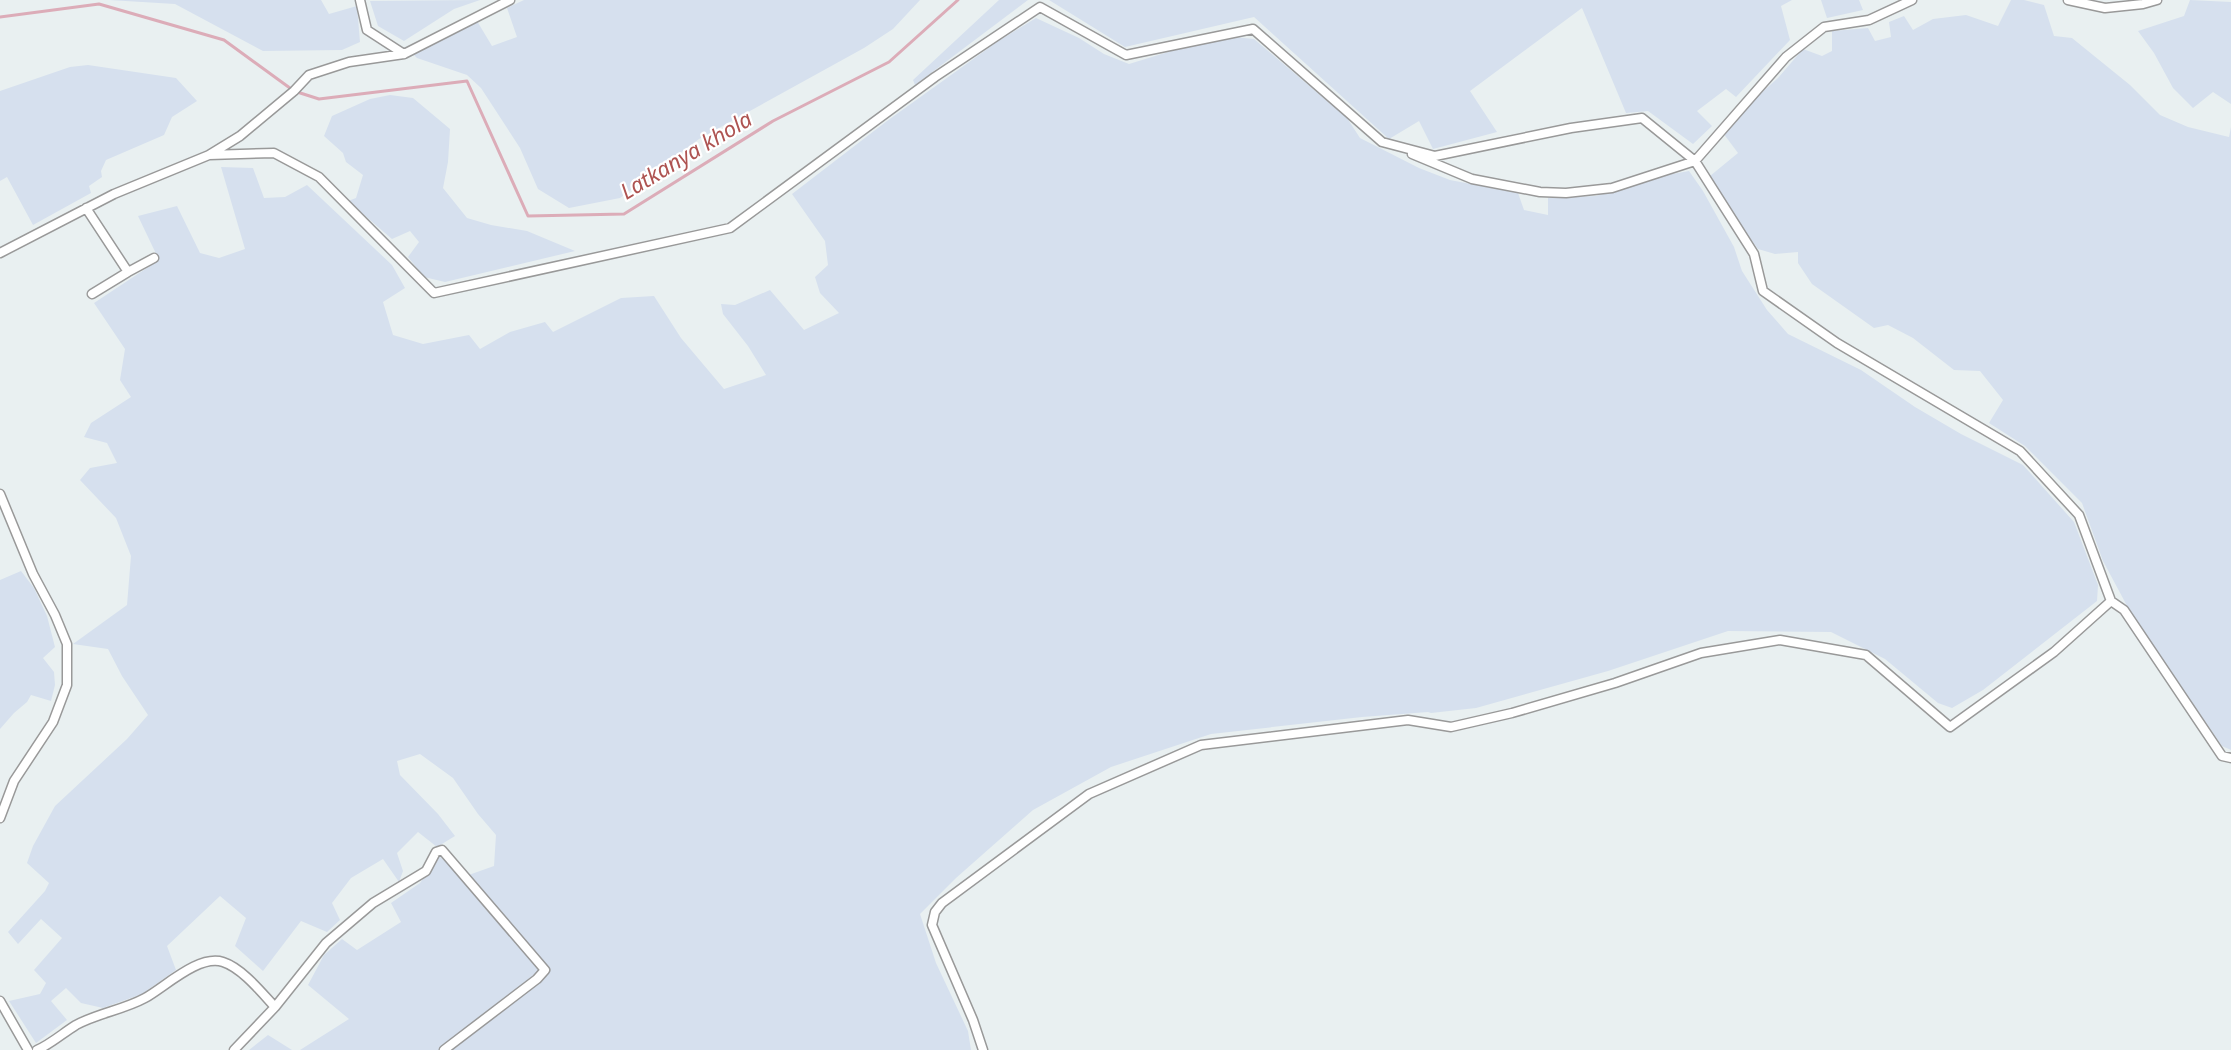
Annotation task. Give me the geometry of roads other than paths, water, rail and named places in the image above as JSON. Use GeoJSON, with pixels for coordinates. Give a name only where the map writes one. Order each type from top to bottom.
{"type":"FeatureCollection","features":[{"type":"Feature","properties":{"kind":"street"},"geometry":{"type":"LineString","coordinates":[[360,0],[367,30],[405,54]]}},
{"type":"Feature","properties":{"kind":"street"},"geometry":{"type":"LineString","coordinates":[[0,254],[114,194],[209,155],[240,136],[294,91],[309,75],[349,62],[405,54],[510,0]]}},
{"type":"Feature","properties":{"kind":"street"},"geometry":{"type":"LineString","coordinates":[[209,155],[274,153],[319,177],[434,293],[730,228],[935,77],[1040,6],[1126,55],[1253,29],[1382,142],[1472,179],[1540,192],[1557,193],[1612,188],[1695,161],[1786,57],[1824,27],[1869,20],[1912,0]]}},
{"type":"Feature","properties":{"kind":"street"},"geometry":{"type":"LineString","coordinates":[[2068,0],[2105,8],[2143,4],[2157,0]]}},
{"type":"Feature","properties":{"kind":"street"},"geometry":{"type":"LineString","coordinates":[[1382,142],[1435,156],[1571,128],[1642,118],[1695,161],[1754,254],[1763,291],[1837,343],[2020,451],[2079,515],[2111,602],[2124,610],[2222,756],[2231,759]]}},
{"type":"Feature","properties":{"kind":"street"},"geometry":{"type":"LineString","coordinates":[[86,208],[128,272]]}},
{"type":"Feature","properties":{"kind":"street"},"geometry":{"type":"LineString","coordinates":[[92,294],[154,258]]}},
{"type":"Feature","properties":{"kind":"street"},"geometry":{"type":"LineString","coordinates":[[0,818],[14,781],[53,722],[67,685],[67,644],[33,574],[1,498]]}},
{"type":"Feature","properties":{"kind":"street"},"geometry":{"type":"LineString","coordinates":[[982,1050],[973,1020],[932,925],[935,912],[942,903],[1089,794],[1201,745],[1408,720],[1451,727],[1615,683],[1701,653],[1780,640],[1866,655],[1950,727],[2054,651],[2111,602]]}},
{"type":"Feature","properties":{"kind":"street"},"geometry":{"type":"LineString","coordinates":[[234,1050],[275,1007],[326,943],[373,903],[426,871],[436,852],[442,850],[545,970],[537,979],[444,1050]]}},
{"type":"Feature","properties":{"kind":"street"},"geometry":{"type":"LineString","coordinates":[[37,1050],[76,1025],[145,999],[189,968],[206,963],[222,961],[256,986],[275,1007]]}},
{"type":"Feature","properties":{"kind":"street"},"geometry":{"type":"LineString","coordinates":[[0,1001],[28,1050]]}},
{"type":"Feature","properties":{"kind":"waterway","name":"Latkanya khola"},"geometry":{"type":"LineString","coordinates":[[0,17],[99,4],[224,40],[294,91],[319,99],[467,81],[528,216],[624,214],[773,121],[889,62],[958,0]]}}]}
